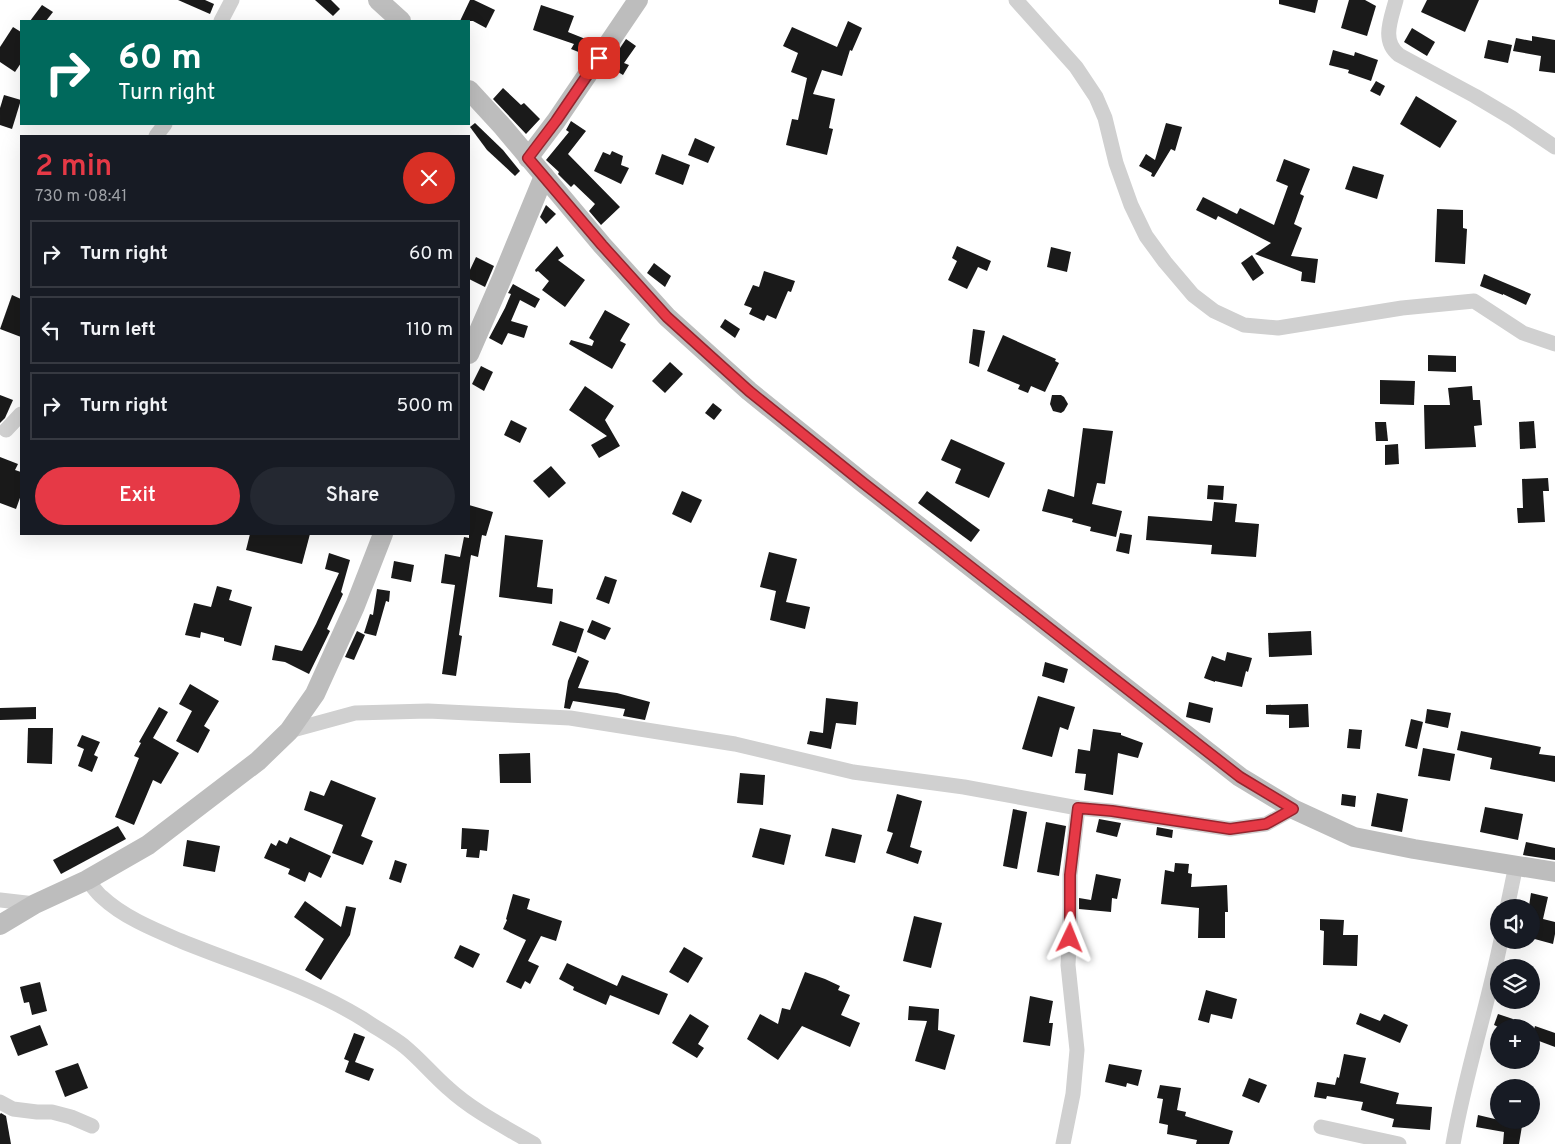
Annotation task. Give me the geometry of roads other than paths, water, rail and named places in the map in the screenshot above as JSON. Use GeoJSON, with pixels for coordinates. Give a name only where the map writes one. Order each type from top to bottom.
{"type":"FeatureCollection","features":[{"type":"Feature","properties":{"kind":"main road"},"geometry":{"type":"LineString","coordinates":[[378,0],[399,20]]}},
{"type":"Feature","properties":{"kind":"main road"},"geometry":{"type":"LineString","coordinates":[[528,158],[556,121],[638,0]]}},
{"type":"Feature","properties":{"kind":"main road"},"geometry":{"type":"LineString","coordinates":[[470,91],[503,127],[602,245],[667,317],[749,391],[862,482],[1240,777],[1293,809],[1354,837],[1414,849],[1555,872]]}},
{"type":"Feature","properties":{"kind":"main road"},"geometry":{"type":"LineString","coordinates":[[470,352],[544,176]]}},
{"type":"Feature","properties":{"kind":"main road"},"geometry":{"type":"LineString","coordinates":[[0,925],[35,904],[87,880],[148,845],[258,761],[289,731],[314,694],[355,606],[383,535]]}},
{"type":"Feature","properties":{"kind":"street"},"geometry":{"type":"LineString","coordinates":[[222,20],[232,0]]}},
{"type":"Feature","properties":{"kind":"street"},"geometry":{"type":"LineString","coordinates":[[1016,0],[1076,67],[1096,97],[1105,118],[1116,163],[1131,205],[1146,236],[1193,295],[1214,311],[1244,325],[1278,328],[1402,308],[1474,301],[1523,333],[1555,344]]}},
{"type":"Feature","properties":{"kind":"street"},"geometry":{"type":"LineString","coordinates":[[1396,0],[1389,28],[1388,39],[1391,48],[1399,55],[1512,118],[1555,147]]}},
{"type":"Feature","properties":{"kind":"street"},"geometry":{"type":"LineString","coordinates":[[6,430],[20,415]]}},
{"type":"Feature","properties":{"kind":"street"},"geometry":{"type":"LineString","coordinates":[[289,731],[355,713],[428,711],[570,718],[735,744],[853,772],[964,787],[1078,808],[1112,811],[1230,829],[1266,824],[1293,809]]}},
{"type":"Feature","properties":{"kind":"street"},"geometry":{"type":"LineString","coordinates":[[1063,1144],[1073,1094],[1077,1050],[1068,965],[1070,875],[1078,808]]}},
{"type":"Feature","properties":{"kind":"street"},"geometry":{"type":"LineString","coordinates":[[1509,899],[1516,865]]}},
{"type":"Feature","properties":{"kind":"street"},"geometry":{"type":"LineString","coordinates":[[87,880],[101,897],[138,921],[190,945],[327,999],[362,1019],[403,1046],[448,1088],[471,1106],[534,1144]]}},
{"type":"Feature","properties":{"kind":"street"},"geometry":{"type":"LineString","coordinates":[[0,900],[35,904]]}},
{"type":"Feature","properties":{"kind":"street"},"geometry":{"type":"LineString","coordinates":[[1453,1144],[1461,1098],[1499,949]]}},
{"type":"Feature","properties":{"kind":"street"},"geometry":{"type":"LineString","coordinates":[[0,1102],[13,1109],[52,1112],[71,1117],[92,1126]]}},
{"type":"Feature","properties":{"kind":"street"},"geometry":{"type":"LineString","coordinates":[[1321,1127],[1399,1144]]}}]}
